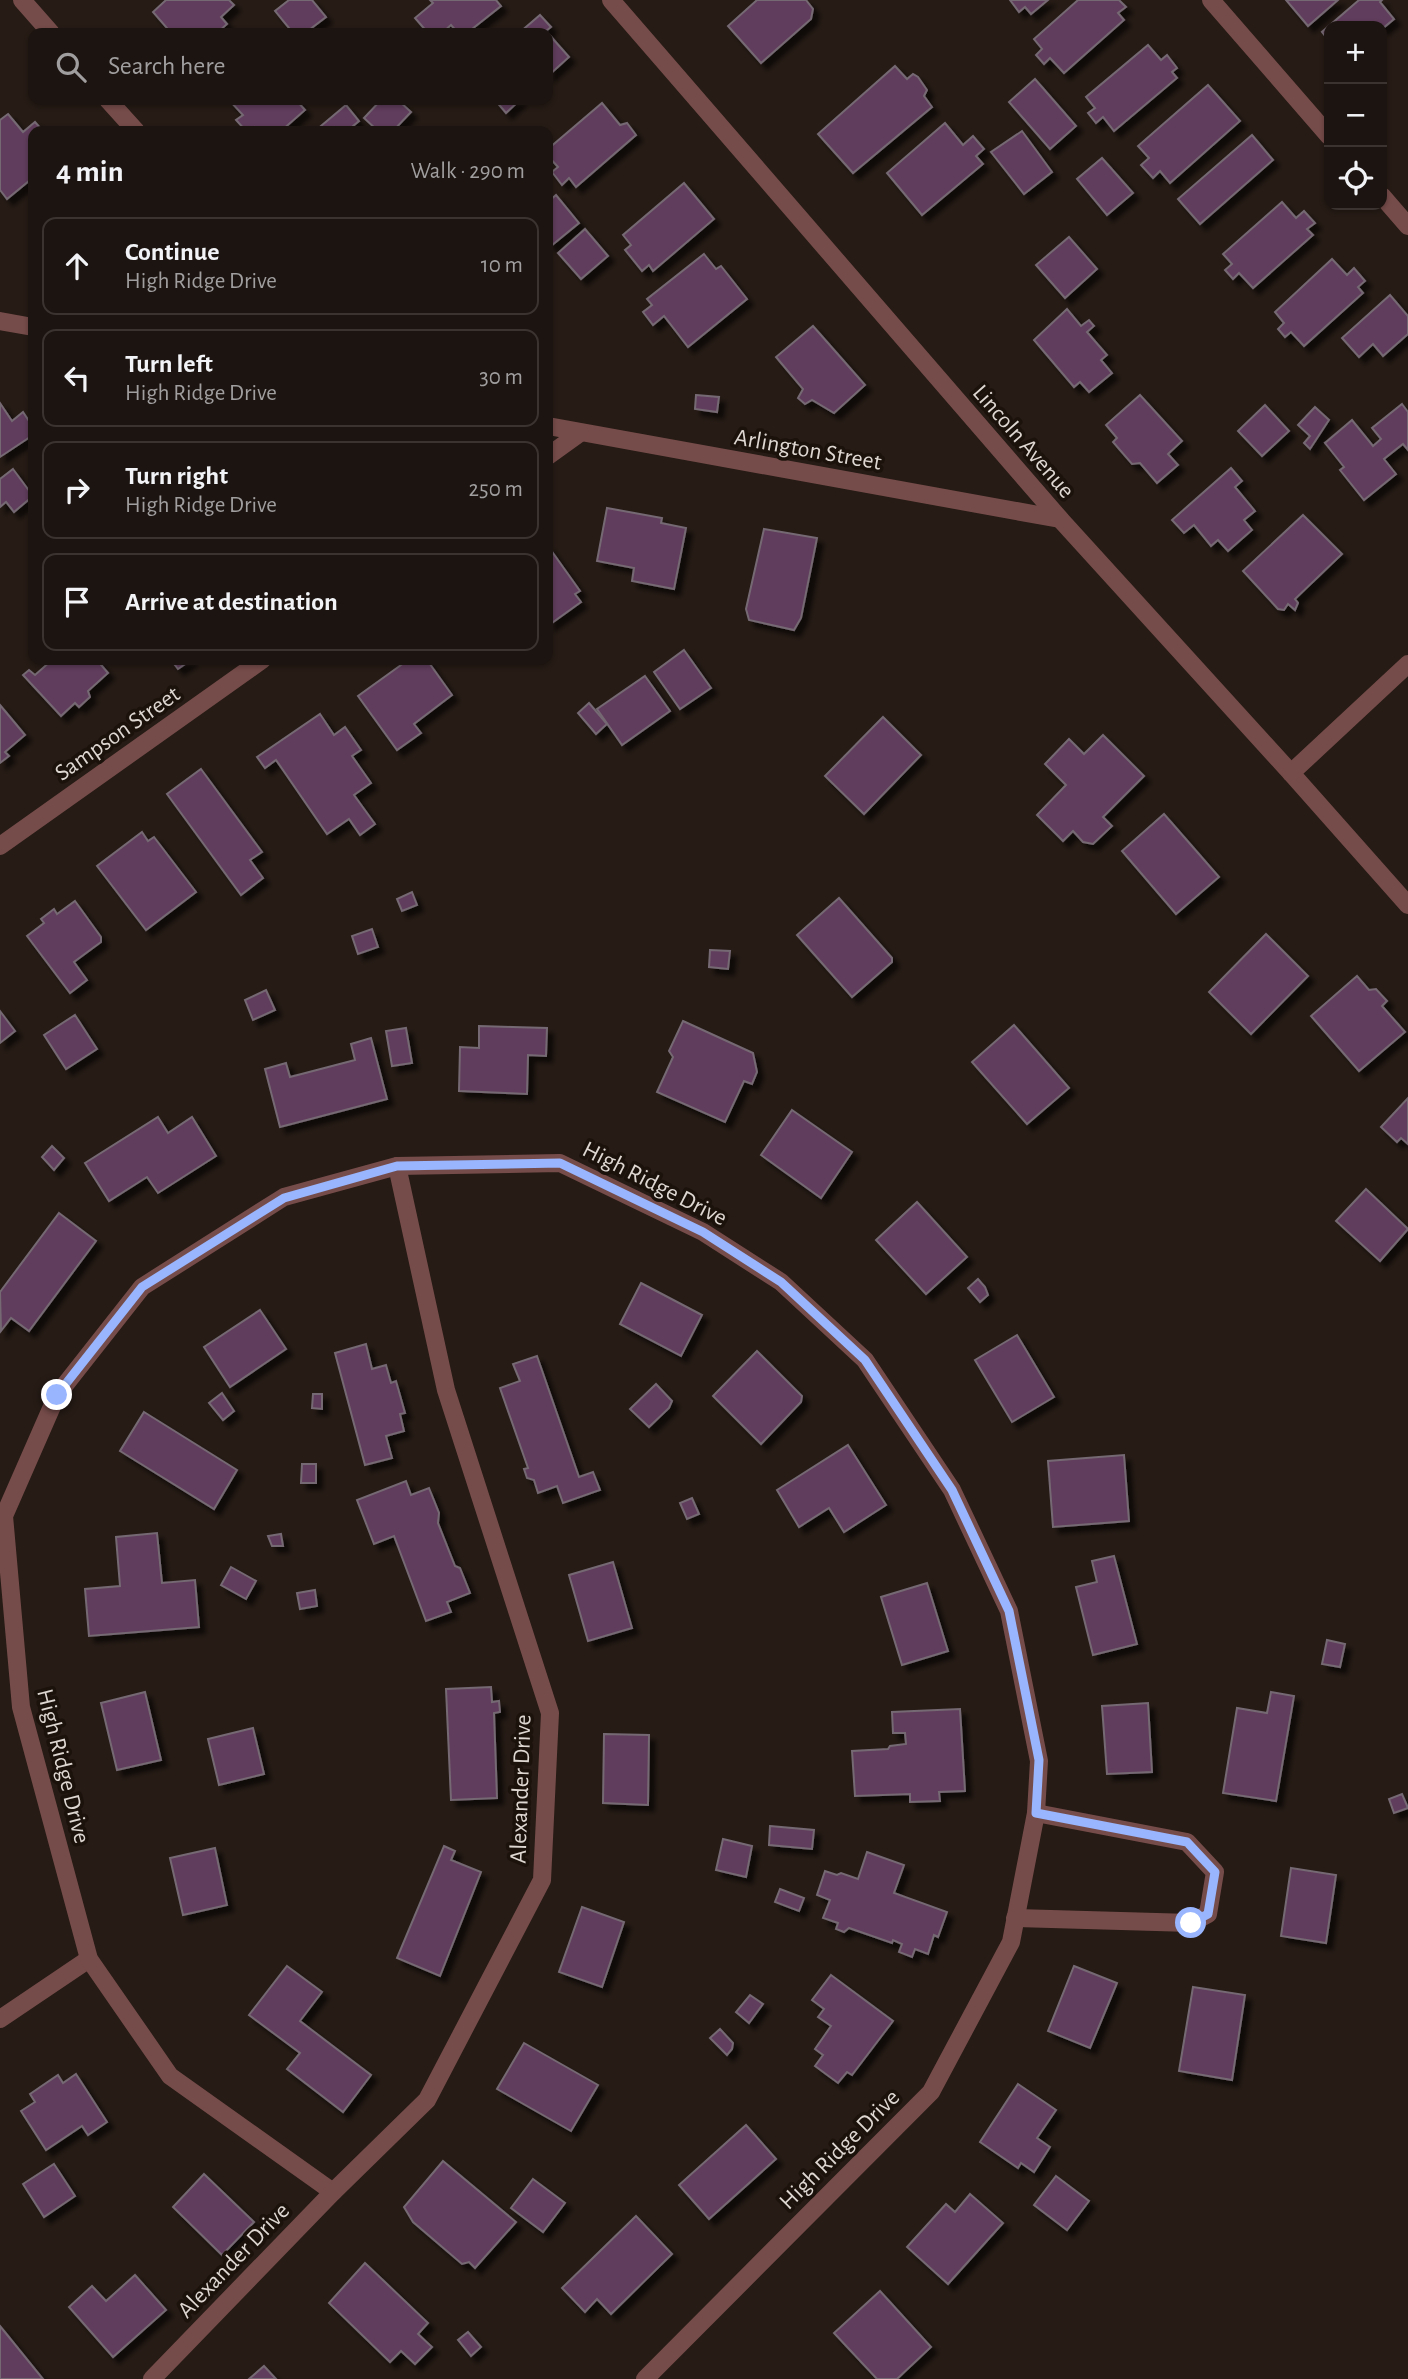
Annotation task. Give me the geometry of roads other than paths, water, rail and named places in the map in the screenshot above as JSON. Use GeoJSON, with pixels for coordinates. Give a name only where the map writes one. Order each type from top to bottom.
{"type":"FeatureCollection","features":[{"type":"Feature","properties":{"kind":"street"},"geometry":{"type":"LineString","coordinates":[[22,0],[47,28]]}},
{"type":"Feature","properties":{"kind":"street","name":"Lincoln Avenue"},"geometry":{"type":"LineString","coordinates":[[611,0],[1060,519],[1408,905]]}},
{"type":"Feature","properties":{"kind":"street"},"geometry":{"type":"LineString","coordinates":[[1211,0],[1324,130]]}},
{"type":"Feature","properties":{"kind":"street"},"geometry":{"type":"LineString","coordinates":[[113,105],[131,126]]}},
{"type":"Feature","properties":{"kind":"street"},"geometry":{"type":"LineString","coordinates":[[1387,202],[1408,226]]}},
{"type":"Feature","properties":{"kind":"street"},"geometry":{"type":"LineString","coordinates":[[0,321],[28,326]]}},
{"type":"Feature","properties":{"kind":"street","name":"Arlington Street"},"geometry":{"type":"LineString","coordinates":[[553,427],[1060,519]]}},
{"type":"Feature","properties":{"kind":"street"},"geometry":{"type":"LineString","coordinates":[[553,452],[580,433]]}},
{"type":"Feature","properties":{"kind":"street"},"geometry":{"type":"LineString","coordinates":[[1291,773],[1408,664]]}},
{"type":"Feature","properties":{"kind":"street","name":"Sampson Street"},"geometry":{"type":"LineString","coordinates":[[0,846],[255,665]]}},
{"type":"Feature","properties":{"kind":"street","name":"High Ridge Drive"},"geometry":{"type":"LineString","coordinates":[[333,2192],[170,2077],[89,1959],[21,1707],[5,1516],[57,1395],[142,1287],[284,1198],[397,1166],[560,1163],[703,1232],[781,1282],[865,1360],[952,1490],[1009,1611],[1039,1760],[1036,1813],[1011,1942],[931,2092],[645,2379]]}},
{"type":"Feature","properties":{"kind":"street","name":"Alexander Drive"},"geometry":{"type":"LineString","coordinates":[[152,2379],[333,2192],[428,2100],[542,1880],[550,1713],[446,1390],[397,1166]]}},
{"type":"Feature","properties":{"kind":"street"},"geometry":{"type":"LineString","coordinates":[[1016,1918],[1191,1923],[1208,1914],[1215,1872],[1187,1842],[1036,1813]]}},
{"type":"Feature","properties":{"kind":"street"},"geometry":{"type":"LineString","coordinates":[[0,2019],[89,1959]]}}]}
